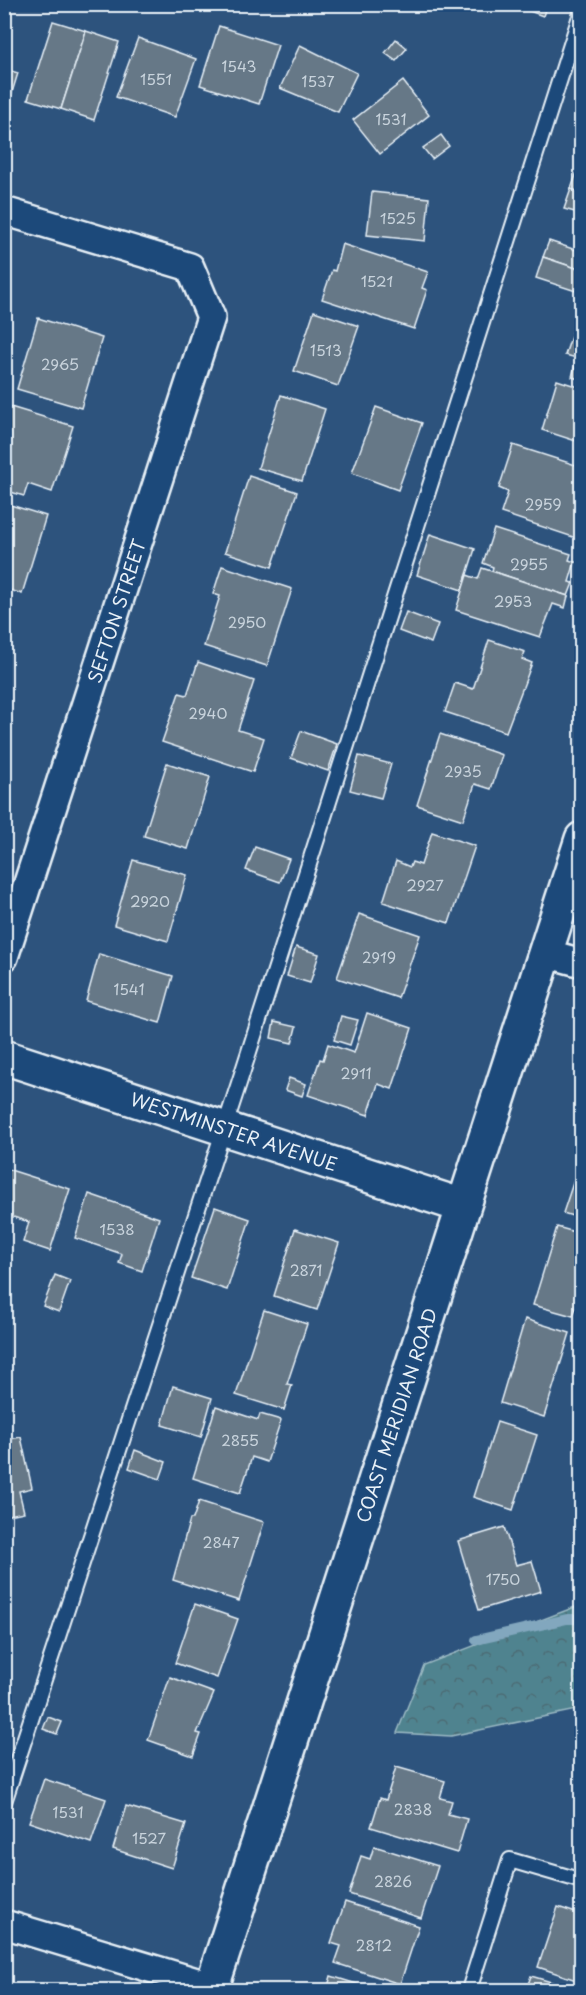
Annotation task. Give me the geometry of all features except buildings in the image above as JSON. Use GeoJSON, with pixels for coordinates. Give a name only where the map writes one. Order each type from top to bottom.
{"type":"FeatureCollection","features":[{"type":"Feature","properties":{"kind":"main road","name":"COAST MERIDIAN ROAD"},"geometry":{"type":"LineString","coordinates":[[212,1989],[582,839]]}},
{"type":"Feature","properties":{"kind":"main road","name":"WESTMINSTER AVENUE"},"geometry":{"type":"LineString","coordinates":[[4,1057],[463,1206]]}},
{"type":"Feature","properties":{"kind":"street","name":"SEFTON STREET"},"geometry":{"type":"LineString","coordinates":[[4,211],[190,267],[211,317],[4,957]]}},
{"type":"Feature","properties":{"kind":"street"},"geometry":{"type":"LineString","coordinates":[[545,953],[582,963]]}},
{"type":"Feature","properties":{"kind":"street"},"geometry":{"type":"LineString","coordinates":[[4,1924],[212,1989]]}},
{"type":"Feature","properties":{"kind":"lane"},"geometry":{"type":"LineString","coordinates":[[4,1802],[64,1626],[582,10]]}},
{"type":"Feature","properties":{"kind":"lane"},"geometry":{"type":"LineString","coordinates":[[469,1990],[510,1860],[582,1881]]}},
{"type":"Feature","properties":{"kind":"green space"},"geometry":{"type":"Polygon","coordinates":[[[581,1606],[581,1709],[451,1736],[397,1733],[424,1665],[581,1606]]]}},
{"type":"Feature","properties":{"kind":"waterway"},"geometry":{"type":"LineString","coordinates":[[476,1640],[567,1619],[582,1619]]}}]}
